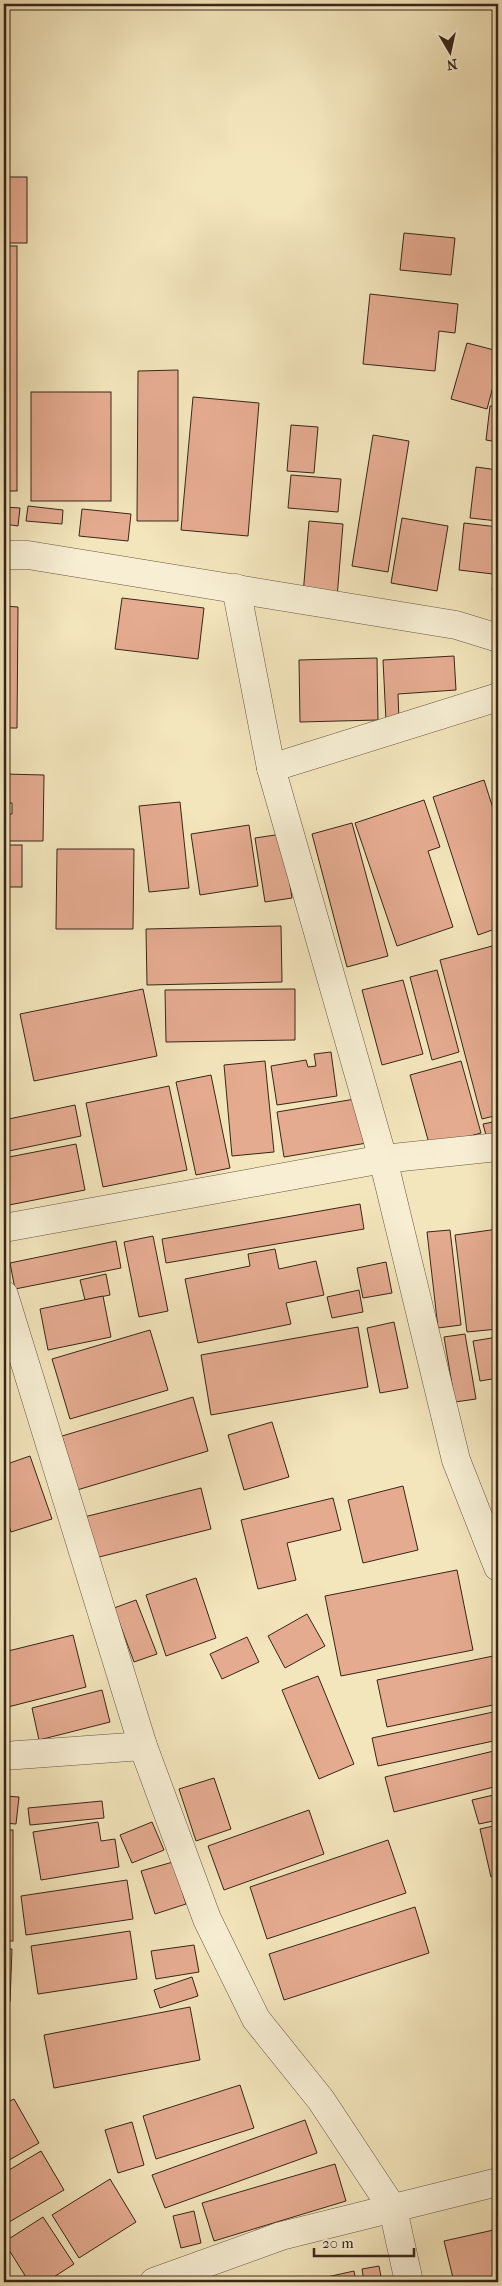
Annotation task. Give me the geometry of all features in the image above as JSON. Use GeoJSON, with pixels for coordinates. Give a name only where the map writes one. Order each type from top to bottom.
{"type":"FeatureCollection","features":[{"type":"Feature","properties":{"kind":"street"},"geometry":{"type":"LineString","coordinates":[[4,555],[28,555],[236,588],[456,625],[498,638]]}},
{"type":"Feature","properties":{"kind":"street"},"geometry":{"type":"LineString","coordinates":[[236,588],[271,768],[383,1159],[456,1460],[498,1567]]}},
{"type":"Feature","properties":{"kind":"street"},"geometry":{"type":"LineString","coordinates":[[271,768],[498,697]]}},
{"type":"Feature","properties":{"kind":"street"},"geometry":{"type":"LineString","coordinates":[[4,1228],[383,1159],[498,1147]]}},
{"type":"Feature","properties":{"kind":"street"},"geometry":{"type":"LineString","coordinates":[[4,1295],[143,1746],[207,1920],[256,2019],[322,2100],[393,2209],[409,2282]]}},
{"type":"Feature","properties":{"kind":"street"},"geometry":{"type":"LineString","coordinates":[[4,1756],[143,1746]]}},
{"type":"Feature","properties":{"kind":"street"},"geometry":{"type":"LineString","coordinates":[[154,2282],[281,2236],[498,2182]]}},
{"type":"Feature","properties":{"kind":"building"},"geometry":{"type":"Polygon","coordinates":[[[4,177],[27,177],[27,243],[4,243],[4,177]]]}},
{"type":"Feature","properties":{"kind":"building"},"geometry":{"type":"Polygon","coordinates":[[[404,233],[455,238],[451,275],[400,270],[404,233]]]}},
{"type":"Feature","properties":{"kind":"building"},"geometry":{"type":"Polygon","coordinates":[[[4,246],[17,246],[17,491],[4,491],[4,246]]]}},
{"type":"Feature","properties":{"kind":"building"},"geometry":{"type":"Polygon","coordinates":[[[370,294],[458,304],[455,333],[439,331],[435,371],[363,364],[370,294]]]}},
{"type":"Feature","properties":{"kind":"building"},"geometry":{"type":"Polygon","coordinates":[[[467,343],[498,351],[498,368],[487,409],[451,399],[467,343]]]}},
{"type":"Feature","properties":{"kind":"building"},"geometry":{"type":"Polygon","coordinates":[[[178,370],[178,521],[137,521],[138,371],[178,370]]]}},
{"type":"Feature","properties":{"kind":"building"},"geometry":{"type":"Polygon","coordinates":[[[31,392],[111,392],[111,501],[31,501],[31,392]]]}},
{"type":"Feature","properties":{"kind":"building"},"geometry":{"type":"Polygon","coordinates":[[[193,397],[259,403],[248,536],[181,530],[193,397]]]}},
{"type":"Feature","properties":{"kind":"building"},"geometry":{"type":"Polygon","coordinates":[[[490,406],[498,406],[498,442],[486,440],[490,406]]]}},
{"type":"Feature","properties":{"kind":"building"},"geometry":{"type":"Polygon","coordinates":[[[291,425],[318,427],[314,473],[287,471],[291,425]]]}},
{"type":"Feature","properties":{"kind":"building"},"geometry":{"type":"Polygon","coordinates":[[[373,435],[409,441],[388,572],[352,566],[373,435]]]}},
{"type":"Feature","properties":{"kind":"building"},"geometry":{"type":"Polygon","coordinates":[[[476,467],[498,470],[498,521],[470,518],[476,467]]]}},
{"type":"Feature","properties":{"kind":"building"},"geometry":{"type":"Polygon","coordinates":[[[291,475],[341,479],[338,512],[288,508],[291,475]]]}},
{"type":"Feature","properties":{"kind":"building"},"geometry":{"type":"Polygon","coordinates":[[[28,506],[63,510],[62,524],[26,521],[28,506]]]}},
{"type":"Feature","properties":{"kind":"building"},"geometry":{"type":"Polygon","coordinates":[[[4,507],[20,508],[18,526],[4,524],[4,507]]]}},
{"type":"Feature","properties":{"kind":"building"},"geometry":{"type":"Polygon","coordinates":[[[82,509],[131,514],[128,541],[79,536],[82,509]]]}},
{"type":"Feature","properties":{"kind":"building"},"geometry":{"type":"Polygon","coordinates":[[[402,518],[448,526],[437,591],[391,583],[402,518]]]}},
{"type":"Feature","properties":{"kind":"building"},"geometry":{"type":"Polygon","coordinates":[[[309,521],[343,524],[337,598],[303,595],[309,521]]]}},
{"type":"Feature","properties":{"kind":"building"},"geometry":{"type":"Polygon","coordinates":[[[464,523],[498,527],[493,574],[459,570],[464,523]]]}},
{"type":"Feature","properties":{"kind":"building"},"geometry":{"type":"Polygon","coordinates":[[[498,559],[498,591],[492,590],[498,559]]]}},
{"type":"Feature","properties":{"kind":"building"},"geometry":{"type":"Polygon","coordinates":[[[122,598],[204,608],[198,659],[115,649],[122,598]]]}},
{"type":"Feature","properties":{"kind":"building"},"geometry":{"type":"Polygon","coordinates":[[[4,606],[18,607],[17,728],[4,728],[4,606]]]}},
{"type":"Feature","properties":{"kind":"building"},"geometry":{"type":"Polygon","coordinates":[[[454,656],[456,690],[398,694],[399,721],[386,721],[383,660],[454,656]]]}},
{"type":"Feature","properties":{"kind":"building"},"geometry":{"type":"Polygon","coordinates":[[[377,658],[378,720],[300,722],[299,660],[377,658]]]}},
{"type":"Feature","properties":{"kind":"building"},"geometry":{"type":"Polygon","coordinates":[[[4,774],[44,775],[43,841],[4,841],[4,814],[12,814],[12,803],[4,803],[4,774]]]}},
{"type":"Feature","properties":{"kind":"building"},"geometry":{"type":"Polygon","coordinates":[[[484,780],[498,824],[498,928],[478,935],[433,797],[484,780]]]}},
{"type":"Feature","properties":{"kind":"building"},"geometry":{"type":"Polygon","coordinates":[[[424,800],[440,847],[428,851],[453,927],[397,946],[355,823],[424,800]]]}},
{"type":"Feature","properties":{"kind":"building"},"geometry":{"type":"Polygon","coordinates":[[[180,802],[189,888],[149,892],[139,806],[180,802]]]}},
{"type":"Feature","properties":{"kind":"building"},"geometry":{"type":"Polygon","coordinates":[[[352,823],[388,956],[347,967],[312,834],[352,823]]]}},
{"type":"Feature","properties":{"kind":"building"},"geometry":{"type":"Polygon","coordinates":[[[249,825],[258,886],[200,895],[191,834],[249,825]]]}},
{"type":"Feature","properties":{"kind":"building"},"geometry":{"type":"Polygon","coordinates":[[[282,834],[292,898],[265,902],[255,838],[282,834]]]}},
{"type":"Feature","properties":{"kind":"building"},"geometry":{"type":"Polygon","coordinates":[[[4,845],[22,845],[22,887],[4,887],[4,845]]]}},
{"type":"Feature","properties":{"kind":"building"},"geometry":{"type":"Polygon","coordinates":[[[57,849],[134,849],[133,929],[56,929],[57,849]]]}},
{"type":"Feature","properties":{"kind":"building"},"geometry":{"type":"Polygon","coordinates":[[[281,926],[282,982],[147,985],[146,929],[281,926]]]}},
{"type":"Feature","properties":{"kind":"building"},"geometry":{"type":"Polygon","coordinates":[[[496,945],[498,952],[498,1115],[482,1119],[440,960],[496,945]]]}},
{"type":"Feature","properties":{"kind":"building"},"geometry":{"type":"Polygon","coordinates":[[[437,970],[459,1052],[432,1060],[410,977],[437,970]]]}},
{"type":"Feature","properties":{"kind":"building"},"geometry":{"type":"Polygon","coordinates":[[[403,980],[423,1054],[382,1065],[362,990],[403,980]]]}},
{"type":"Feature","properties":{"kind":"building"},"geometry":{"type":"Polygon","coordinates":[[[143,989],[157,1056],[34,1081],[20,1014],[143,989]]]}},
{"type":"Feature","properties":{"kind":"building"},"geometry":{"type":"Polygon","coordinates":[[[295,989],[295,1040],[166,1042],[165,990],[295,989]]]}},
{"type":"Feature","properties":{"kind":"building"},"geometry":{"type":"Polygon","coordinates":[[[331,1052],[337,1096],[277,1105],[271,1066],[306,1060],[308,1067],[316,1066],[314,1054],[331,1052]]]}},
{"type":"Feature","properties":{"kind":"building"},"geometry":{"type":"Polygon","coordinates":[[[265,1061],[274,1152],[232,1156],[224,1065],[265,1061]]]}},
{"type":"Feature","properties":{"kind":"building"},"geometry":{"type":"Polygon","coordinates":[[[461,1061],[481,1133],[430,1147],[410,1075],[461,1061]]]}},
{"type":"Feature","properties":{"kind":"building"},"geometry":{"type":"Polygon","coordinates":[[[211,1075],[230,1168],[196,1175],[176,1082],[211,1075]]]}},
{"type":"Feature","properties":{"kind":"building"},"geometry":{"type":"Polygon","coordinates":[[[169,1086],[187,1170],[103,1187],[86,1103],[169,1086]]]}},
{"type":"Feature","properties":{"kind":"building"},"geometry":{"type":"Polygon","coordinates":[[[361,1098],[367,1143],[284,1157],[277,1112],[361,1098]]]}},
{"type":"Feature","properties":{"kind":"building"},"geometry":{"type":"Polygon","coordinates":[[[75,1105],[81,1136],[4,1152],[4,1120],[75,1105]]]}},
{"type":"Feature","properties":{"kind":"building"},"geometry":{"type":"Polygon","coordinates":[[[498,1121],[498,1137],[487,1139],[483,1124],[498,1121]]]}},
{"type":"Feature","properties":{"kind":"building"},"geometry":{"type":"Polygon","coordinates":[[[76,1144],[85,1190],[4,1206],[4,1158],[76,1144]]]}},
{"type":"Feature","properties":{"kind":"building"},"geometry":{"type":"Polygon","coordinates":[[[360,1204],[364,1229],[166,1263],[162,1239],[360,1204]]]}},
{"type":"Feature","properties":{"kind":"building"},"geometry":{"type":"Polygon","coordinates":[[[498,1229],[498,1329],[467,1332],[455,1235],[498,1229]]]}},
{"type":"Feature","properties":{"kind":"building"},"geometry":{"type":"Polygon","coordinates":[[[450,1230],[461,1325],[438,1328],[427,1232],[450,1230]]]}},
{"type":"Feature","properties":{"kind":"building"},"geometry":{"type":"Polygon","coordinates":[[[153,1236],[168,1311],[139,1317],[124,1242],[153,1236]]]}},
{"type":"Feature","properties":{"kind":"building"},"geometry":{"type":"Polygon","coordinates":[[[116,1241],[121,1268],[15,1289],[10,1263],[116,1241]]]}},
{"type":"Feature","properties":{"kind":"building"},"geometry":{"type":"Polygon","coordinates":[[[275,1249],[279,1269],[316,1261],[324,1295],[286,1303],[291,1324],[198,1343],[185,1279],[250,1266],[248,1254],[275,1249]]]}},
{"type":"Feature","properties":{"kind":"building"},"geometry":{"type":"Polygon","coordinates":[[[386,1262],[392,1293],[363,1298],[357,1268],[386,1262]]]}},
{"type":"Feature","properties":{"kind":"building"},"geometry":{"type":"Polygon","coordinates":[[[106,1274],[110,1295],[85,1300],[80,1280],[106,1274]]]}},
{"type":"Feature","properties":{"kind":"building"},"geometry":{"type":"Polygon","coordinates":[[[359,1290],[363,1312],[332,1318],[327,1297],[359,1290]]]}},
{"type":"Feature","properties":{"kind":"building"},"geometry":{"type":"Polygon","coordinates":[[[103,1296],[111,1337],[48,1350],[40,1309],[103,1296]]]}},
{"type":"Feature","properties":{"kind":"building"},"geometry":{"type":"Polygon","coordinates":[[[394,1322],[408,1388],[380,1393],[367,1328],[394,1322]]]}},
{"type":"Feature","properties":{"kind":"building"},"geometry":{"type":"Polygon","coordinates":[[[358,1327],[368,1387],[211,1415],[201,1355],[358,1327]]]}},
{"type":"Feature","properties":{"kind":"building"},"geometry":{"type":"Polygon","coordinates":[[[150,1330],[168,1390],[70,1419],[52,1359],[150,1330]]]}},
{"type":"Feature","properties":{"kind":"building"},"geometry":{"type":"Polygon","coordinates":[[[465,1334],[476,1399],[455,1402],[444,1337],[465,1334]]]}},
{"type":"Feature","properties":{"kind":"building"},"geometry":{"type":"Polygon","coordinates":[[[498,1337],[498,1378],[480,1381],[473,1341],[498,1337]]]}},
{"type":"Feature","properties":{"kind":"building"},"geometry":{"type":"Polygon","coordinates":[[[193,1397],[208,1451],[77,1490],[62,1436],[193,1397]]]}},
{"type":"Feature","properties":{"kind":"building"},"geometry":{"type":"Polygon","coordinates":[[[272,1422],[289,1477],[244,1490],[228,1435],[272,1422]]]}},
{"type":"Feature","properties":{"kind":"building"},"geometry":{"type":"Polygon","coordinates":[[[30,1456],[52,1519],[11,1532],[4,1511],[4,1465],[30,1456]]]}},
{"type":"Feature","properties":{"kind":"building"},"geometry":{"type":"Polygon","coordinates":[[[403,1486],[418,1550],[363,1563],[348,1500],[403,1486]]]}},
{"type":"Feature","properties":{"kind":"building"},"geometry":{"type":"Polygon","coordinates":[[[201,1488],[211,1529],[95,1558],[84,1517],[201,1488]]]}},
{"type":"Feature","properties":{"kind":"building"},"geometry":{"type":"Polygon","coordinates":[[[333,1498],[341,1530],[287,1543],[296,1580],[258,1589],[241,1520],[333,1498]]]}},
{"type":"Feature","properties":{"kind":"building"},"geometry":{"type":"Polygon","coordinates":[[[457,1570],[473,1650],[341,1676],[325,1596],[457,1570]]]}},
{"type":"Feature","properties":{"kind":"building"},"geometry":{"type":"Polygon","coordinates":[[[196,1578],[216,1638],[166,1656],[146,1595],[196,1578]]]}},
{"type":"Feature","properties":{"kind":"building"},"geometry":{"type":"Polygon","coordinates":[[[136,1600],[157,1654],[134,1662],[114,1608],[136,1600]]]}},
{"type":"Feature","properties":{"kind":"building"},"geometry":{"type":"Polygon","coordinates":[[[307,1614],[325,1646],[285,1668],[268,1636],[307,1614]]]}},
{"type":"Feature","properties":{"kind":"building"},"geometry":{"type":"Polygon","coordinates":[[[73,1635],[86,1687],[4,1708],[4,1652],[73,1635]]]}},
{"type":"Feature","properties":{"kind":"building"},"geometry":{"type":"Polygon","coordinates":[[[247,1637],[259,1662],[222,1679],[210,1654],[247,1637]]]}},
{"type":"Feature","properties":{"kind":"building"},"geometry":{"type":"Polygon","coordinates":[[[498,1655],[498,1704],[387,1727],[377,1680],[498,1655]]]}},
{"type":"Feature","properties":{"kind":"building"},"geometry":{"type":"Polygon","coordinates":[[[318,1676],[354,1764],[319,1779],[282,1690],[318,1676]]]}},
{"type":"Feature","properties":{"kind":"building"},"geometry":{"type":"Polygon","coordinates":[[[102,1690],[110,1722],[39,1740],[32,1708],[102,1690]]]}},
{"type":"Feature","properties":{"kind":"building"},"geometry":{"type":"Polygon","coordinates":[[[498,1711],[498,1740],[378,1766],[372,1738],[498,1711]]]}},
{"type":"Feature","properties":{"kind":"building"},"geometry":{"type":"Polygon","coordinates":[[[498,1750],[498,1786],[394,1812],[385,1777],[498,1750]]]}},
{"type":"Feature","properties":{"kind":"building"},"geometry":{"type":"Polygon","coordinates":[[[214,1778],[231,1829],[196,1841],[179,1789],[214,1778]]]}},
{"type":"Feature","properties":{"kind":"building"},"geometry":{"type":"Polygon","coordinates":[[[498,1794],[498,1820],[479,1824],[472,1800],[498,1794]]]}},
{"type":"Feature","properties":{"kind":"building"},"geometry":{"type":"Polygon","coordinates":[[[4,1796],[19,1797],[16,1824],[4,1823],[4,1796]]]}},
{"type":"Feature","properties":{"kind":"building"},"geometry":{"type":"Polygon","coordinates":[[[102,1801],[104,1818],[30,1825],[28,1808],[102,1801]]]}},
{"type":"Feature","properties":{"kind":"building"},"geometry":{"type":"Polygon","coordinates":[[[309,1810],[324,1854],[224,1890],[208,1846],[309,1810]]]}},
{"type":"Feature","properties":{"kind":"building"},"geometry":{"type":"Polygon","coordinates":[[[98,1822],[101,1841],[115,1839],[119,1867],[41,1880],[33,1832],[98,1822]]]}},
{"type":"Feature","properties":{"kind":"building"},"geometry":{"type":"Polygon","coordinates":[[[152,1822],[164,1850],[132,1863],[120,1835],[152,1822]]]}},
{"type":"Feature","properties":{"kind":"building"},"geometry":{"type":"Polygon","coordinates":[[[498,1825],[498,1875],[491,1877],[480,1829],[498,1825]]]}},
{"type":"Feature","properties":{"kind":"building"},"geometry":{"type":"Polygon","coordinates":[[[4,1830],[13,1830],[13,1941],[4,1941],[4,1830]]]}},
{"type":"Feature","properties":{"kind":"building"},"geometry":{"type":"Polygon","coordinates":[[[388,1840],[406,1893],[267,1939],[250,1887],[388,1840]]]}},
{"type":"Feature","properties":{"kind":"building"},"geometry":{"type":"Polygon","coordinates":[[[173,1862],[186,1904],[155,1914],[141,1871],[173,1862]]]}},
{"type":"Feature","properties":{"kind":"building"},"geometry":{"type":"Polygon","coordinates":[[[127,1880],[133,1919],[26,1935],[21,1896],[127,1880]]]}},
{"type":"Feature","properties":{"kind":"building"},"geometry":{"type":"Polygon","coordinates":[[[415,1907],[429,1953],[284,2000],[269,1954],[415,1907]]]}},
{"type":"Feature","properties":{"kind":"building"},"geometry":{"type":"Polygon","coordinates":[[[130,1931],[137,1979],[38,1994],[31,1946],[130,1931]]]}},
{"type":"Feature","properties":{"kind":"building"},"geometry":{"type":"Polygon","coordinates":[[[194,1945],[199,1972],[156,1979],[151,1951],[194,1945]]]}},
{"type":"Feature","properties":{"kind":"building"},"geometry":{"type":"Polygon","coordinates":[[[4,1949],[12,1949],[10,2002],[4,2001],[4,1949]]]}},
{"type":"Feature","properties":{"kind":"building"},"geometry":{"type":"Polygon","coordinates":[[[192,1977],[198,1996],[160,2008],[154,1990],[192,1977]]]}},
{"type":"Feature","properties":{"kind":"building"},"geometry":{"type":"Polygon","coordinates":[[[190,2007],[200,2060],[54,2088],[44,2035],[190,2007]]]}},
{"type":"Feature","properties":{"kind":"building"},"geometry":{"type":"Polygon","coordinates":[[[240,2085],[254,2128],[156,2159],[143,2116],[240,2085]]]}},
{"type":"Feature","properties":{"kind":"building"},"geometry":{"type":"Polygon","coordinates":[[[14,2099],[39,2143],[4,2163],[4,2104],[14,2099]]]}},
{"type":"Feature","properties":{"kind":"building"},"geometry":{"type":"Polygon","coordinates":[[[305,2120],[317,2153],[165,2208],[152,2175],[305,2120]]]}},
{"type":"Feature","properties":{"kind":"building"},"geometry":{"type":"Polygon","coordinates":[[[132,2122],[144,2165],[118,2173],[105,2130],[132,2122]]]}},
{"type":"Feature","properties":{"kind":"building"},"geometry":{"type":"Polygon","coordinates":[[[41,2151],[64,2190],[4,2225],[4,2173],[41,2151]]]}},
{"type":"Feature","properties":{"kind":"building"},"geometry":{"type":"Polygon","coordinates":[[[335,2164],[346,2201],[214,2241],[202,2203],[335,2164]]]}},
{"type":"Feature","properties":{"kind":"building"},"geometry":{"type":"Polygon","coordinates":[[[110,2179],[136,2222],[79,2258],[52,2215],[110,2179]]]}},
{"type":"Feature","properties":{"kind":"building"},"geometry":{"type":"Polygon","coordinates":[[[194,2211],[201,2243],[181,2248],[173,2216],[194,2211]]]}},
{"type":"Feature","properties":{"kind":"building"},"geometry":{"type":"Polygon","coordinates":[[[43,2217],[74,2264],[46,2282],[29,2282],[4,2242],[43,2217]]]}},
{"type":"Feature","properties":{"kind":"building"},"geometry":{"type":"Polygon","coordinates":[[[498,2229],[498,2282],[454,2282],[444,2241],[498,2229]]]}},
{"type":"Feature","properties":{"kind":"building"},"geometry":{"type":"Polygon","coordinates":[[[379,2266],[382,2282],[364,2282],[362,2269],[379,2266]]]}},
{"type":"Feature","properties":{"kind":"building"},"geometry":{"type":"Polygon","coordinates":[[[354,2271],[356,2282],[318,2282],[318,2279],[354,2271]]]}}]}
